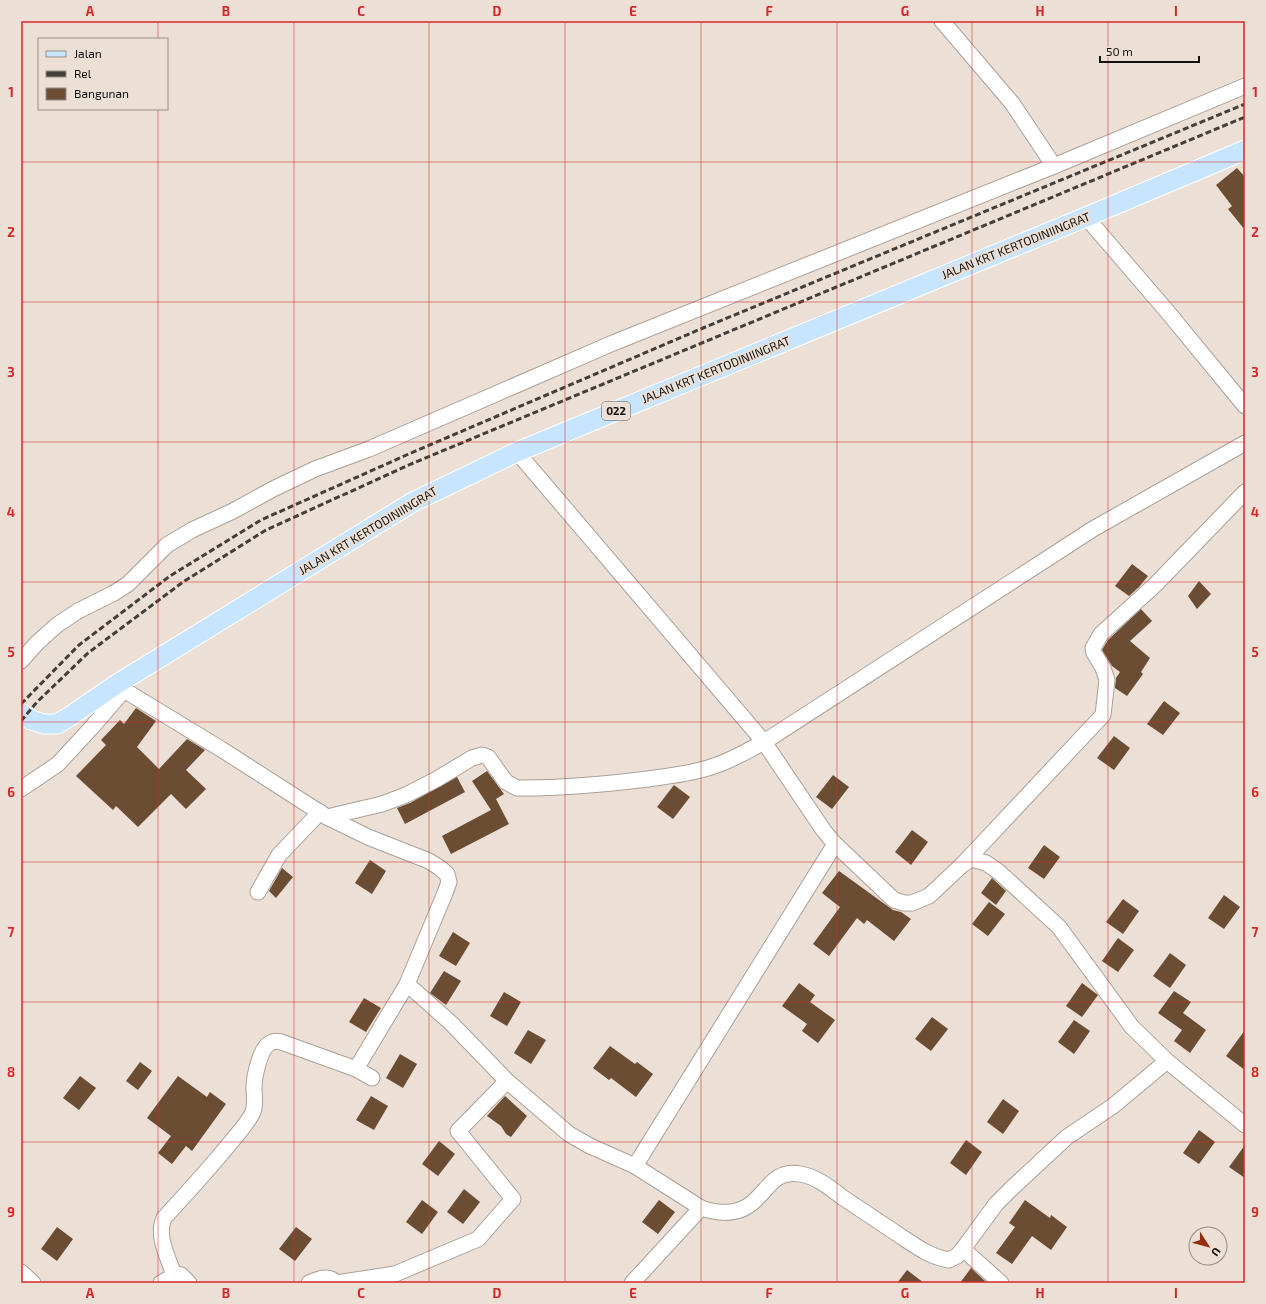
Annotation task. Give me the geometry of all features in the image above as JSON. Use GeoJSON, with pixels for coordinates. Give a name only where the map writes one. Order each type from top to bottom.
{"type":"FeatureCollection","features":[{"type":"Feature","properties":{"kind":"main road","name":"JALAN KRT KERTODINIINGRAT"},"geometry":{"type":"LineString","coordinates":[[21,713],[31,720],[44,724],[57,724],[121,687],[413,502],[517,452],[1245,150]]}},
{"type":"Feature","properties":{"kind":"street"},"geometry":{"type":"LineString","coordinates":[[942,21],[1012,103],[1054,166]]}},
{"type":"Feature","properties":{"kind":"street"},"geometry":{"type":"LineString","coordinates":[[21,660],[57,625],[78,611],[114,593],[128,584],[167,545],[192,530],[315,469],[369,449],[613,343],[1054,166],[1245,86]]}},
{"type":"Feature","properties":{"kind":"street"},"geometry":{"type":"LineString","coordinates":[[1086,217],[1166,310],[1245,406]]}},
{"type":"Feature","properties":{"kind":"street"},"geometry":{"type":"LineString","coordinates":[[258,892],[279,854],[323,815],[382,804],[406,795],[437,779],[472,758],[482,755],[488,757],[506,782],[523,788],[551,788],[620,783],[704,769],[731,760],[764,742],[1093,529],[1245,443]]}},
{"type":"Feature","properties":{"kind":"street"},"geometry":{"type":"LineString","coordinates":[[517,452],[764,742],[834,844],[894,900],[912,904],[929,896],[962,866],[1103,715],[1107,680],[1093,648],[1101,634],[1155,585],[1245,492]]}},
{"type":"Feature","properties":{"kind":"street"},"geometry":{"type":"LineString","coordinates":[[21,788],[58,764],[93,726],[121,687],[221,748],[323,815],[368,837],[429,861],[440,868],[447,874],[449,882],[407,984],[356,1069]]}},
{"type":"Feature","properties":{"kind":"street"},"geometry":{"type":"LineString","coordinates":[[635,1166],[834,844]]}},
{"type":"Feature","properties":{"kind":"street"},"geometry":{"type":"LineString","coordinates":[[962,866],[972,860],[986,863],[999,872],[1059,927],[1132,1027],[1167,1062],[1245,1125]]}},
{"type":"Feature","properties":{"kind":"street"},"geometry":{"type":"LineString","coordinates":[[407,984],[451,1023],[507,1081],[569,1134],[590,1146],[635,1166],[701,1208],[712,1212],[740,1210],[749,1205],[772,1181],[781,1176],[800,1174],[823,1182],[868,1215],[930,1255],[949,1260],[957,1256],[963,1249],[996,1204],[1067,1137],[1113,1106],[1167,1062]]}},
{"type":"Feature","properties":{"kind":"street"},"geometry":{"type":"LineString","coordinates":[[174,1275],[163,1242],[162,1223],[164,1218],[207,1171],[246,1124],[255,1104],[254,1087],[256,1070],[262,1052],[268,1044],[276,1041],[284,1043],[356,1069],[372,1078]]}},
{"type":"Feature","properties":{"kind":"street"},"geometry":{"type":"LineString","coordinates":[[309,1283],[325,1278],[333,1279],[336,1283],[395,1274],[478,1239],[513,1199],[458,1131],[507,1081]]}},
{"type":"Feature","properties":{"kind":"street"},"geometry":{"type":"LineString","coordinates":[[632,1283],[701,1208]]}},
{"type":"Feature","properties":{"kind":"street"},"geometry":{"type":"LineString","coordinates":[[963,1249],[1001,1283]]}},
{"type":"Feature","properties":{"kind":"street"},"geometry":{"type":"LineString","coordinates":[[21,1272],[33,1283]]}},
{"type":"Feature","properties":{"kind":"street"},"geometry":{"type":"LineString","coordinates":[[162,1283],[174,1275],[181,1275],[189,1283]]}},
{"type":"Feature","properties":{"kind":"building"},"geometry":{"type":"Polygon","coordinates":[[[1237,168],[1245,177],[1245,230],[1228,209],[1232,206],[1216,185],[1237,168]]]}},
{"type":"Feature","properties":{"kind":"building"},"geometry":{"type":"Polygon","coordinates":[[[1132,564],[1148,576],[1129,596],[1115,586],[1132,564]]]}},
{"type":"Feature","properties":{"kind":"building"},"geometry":{"type":"Polygon","coordinates":[[[1199,581],[1211,594],[1197,609],[1188,596],[1199,581]]]}},
{"type":"Feature","properties":{"kind":"building"},"geometry":{"type":"Polygon","coordinates":[[[1141,609],[1152,621],[1130,641],[1150,658],[1141,672],[1143,674],[1127,696],[1115,688],[1116,678],[1120,672],[1112,666],[1102,650],[1108,640],[1141,609]]]}},
{"type":"Feature","properties":{"kind":"building"},"geometry":{"type":"Polygon","coordinates":[[[1164,701],[1180,713],[1163,735],[1147,724],[1164,701]]]}},
{"type":"Feature","properties":{"kind":"building"},"geometry":{"type":"Polygon","coordinates":[[[136,708],[156,721],[137,747],[159,769],[187,739],[205,750],[186,770],[206,789],[186,809],[171,794],[138,827],[116,806],[113,810],[76,776],[106,745],[101,740],[120,720],[124,724],[136,708]]]}},
{"type":"Feature","properties":{"kind":"building"},"geometry":{"type":"Polygon","coordinates":[[[1114,736],[1130,748],[1114,770],[1097,758],[1114,736]]]}},
{"type":"Feature","properties":{"kind":"building"},"geometry":{"type":"Polygon","coordinates":[[[487,771],[504,794],[496,799],[509,824],[451,854],[442,836],[491,810],[472,781],[487,771]]]}},
{"type":"Feature","properties":{"kind":"building"},"geometry":{"type":"Polygon","coordinates":[[[833,775],[849,787],[832,809],[816,797],[833,775]]]}},
{"type":"Feature","properties":{"kind":"building"},"geometry":{"type":"Polygon","coordinates":[[[457,777],[465,792],[405,824],[397,808],[410,803],[457,777]]]}},
{"type":"Feature","properties":{"kind":"building"},"geometry":{"type":"Polygon","coordinates":[[[674,785],[690,797],[673,819],[657,807],[674,785]]]}},
{"type":"Feature","properties":{"kind":"building"},"geometry":{"type":"Polygon","coordinates":[[[912,830],[928,842],[911,865],[895,852],[912,830]]]}},
{"type":"Feature","properties":{"kind":"building"},"geometry":{"type":"Polygon","coordinates":[[[1044,845],[1060,857],[1044,879],[1028,868],[1044,845]]]}},
{"type":"Feature","properties":{"kind":"building"},"geometry":{"type":"Polygon","coordinates":[[[370,860],[386,871],[372,894],[355,883],[370,860]]]}},
{"type":"Feature","properties":{"kind":"building"},"geometry":{"type":"Polygon","coordinates":[[[282,868],[293,877],[276,898],[269,891],[282,868]]]}},
{"type":"Feature","properties":{"kind":"building"},"geometry":{"type":"Polygon","coordinates":[[[839,871],[893,910],[901,912],[911,919],[894,941],[867,920],[864,924],[857,918],[829,956],[813,944],[840,907],[822,893],[839,871]]]}},
{"type":"Feature","properties":{"kind":"building"},"geometry":{"type":"Polygon","coordinates":[[[992,878],[1006,891],[996,905],[981,893],[992,878]]]}},
{"type":"Feature","properties":{"kind":"building"},"geometry":{"type":"Polygon","coordinates":[[[1224,895],[1240,907],[1224,929],[1208,918],[1224,895]]]}},
{"type":"Feature","properties":{"kind":"building"},"geometry":{"type":"Polygon","coordinates":[[[1123,899],[1139,911],[1123,934],[1106,922],[1123,899]]]}},
{"type":"Feature","properties":{"kind":"building"},"geometry":{"type":"Polygon","coordinates":[[[989,902],[1005,914],[988,936],[972,924],[989,902]]]}},
{"type":"Feature","properties":{"kind":"building"},"geometry":{"type":"Polygon","coordinates":[[[453,932],[470,943],[456,966],[439,956],[453,932]]]}},
{"type":"Feature","properties":{"kind":"building"},"geometry":{"type":"Polygon","coordinates":[[[1118,938],[1134,950],[1118,972],[1102,961],[1118,938]]]}},
{"type":"Feature","properties":{"kind":"building"},"geometry":{"type":"Polygon","coordinates":[[[1170,953],[1186,965],[1170,988],[1153,976],[1170,953]]]}},
{"type":"Feature","properties":{"kind":"building"},"geometry":{"type":"Polygon","coordinates":[[[444,971],[461,981],[446,1005],[430,993],[444,971]]]}},
{"type":"Feature","properties":{"kind":"building"},"geometry":{"type":"Polygon","coordinates":[[[799,983],[815,995],[810,1002],[835,1020],[818,1043],[802,1031],[807,1024],[782,1006],[799,983]]]}},
{"type":"Feature","properties":{"kind":"building"},"geometry":{"type":"Polygon","coordinates":[[[1082,983],[1098,995],[1082,1017],[1066,1006],[1082,983]]]}},
{"type":"Feature","properties":{"kind":"building"},"geometry":{"type":"Polygon","coordinates":[[[1174,991],[1191,1002],[1183,1013],[1206,1030],[1190,1053],[1174,1041],[1182,1030],[1158,1013],[1174,991]]]}},
{"type":"Feature","properties":{"kind":"building"},"geometry":{"type":"Polygon","coordinates":[[[504,992],[521,1002],[507,1026],[490,1016],[504,992]]]}},
{"type":"Feature","properties":{"kind":"building"},"geometry":{"type":"Polygon","coordinates":[[[364,998],[381,1008],[366,1032],[349,1022],[364,998]]]}},
{"type":"Feature","properties":{"kind":"building"},"geometry":{"type":"Polygon","coordinates":[[[932,1017],[948,1029],[931,1051],[915,1039],[932,1017]]]}},
{"type":"Feature","properties":{"kind":"building"},"geometry":{"type":"Polygon","coordinates":[[[1074,1020],[1090,1031],[1074,1054],[1058,1042],[1074,1020]]]}},
{"type":"Feature","properties":{"kind":"building"},"geometry":{"type":"Polygon","coordinates":[[[528,1030],[546,1040],[531,1064],[514,1053],[528,1030]]]}},
{"type":"Feature","properties":{"kind":"building"},"geometry":{"type":"Polygon","coordinates":[[[1245,1030],[1245,1070],[1226,1056],[1245,1030]]]}},
{"type":"Feature","properties":{"kind":"building"},"geometry":{"type":"Polygon","coordinates":[[[610,1046],[635,1064],[637,1062],[653,1074],[636,1097],[611,1078],[609,1080],[593,1068],[610,1046]]]}},
{"type":"Feature","properties":{"kind":"building"},"geometry":{"type":"Polygon","coordinates":[[[400,1054],[417,1064],[403,1088],[386,1078],[400,1054]]]}},
{"type":"Feature","properties":{"kind":"building"},"geometry":{"type":"Polygon","coordinates":[[[140,1062],[152,1071],[138,1090],[126,1081],[140,1062]]]}},
{"type":"Feature","properties":{"kind":"building"},"geometry":{"type":"Polygon","coordinates":[[[80,1076],[96,1088],[79,1110],[63,1098],[80,1076]]]}},
{"type":"Feature","properties":{"kind":"building"},"geometry":{"type":"Polygon","coordinates":[[[178,1076],[207,1097],[210,1092],[226,1104],[192,1151],[186,1146],[172,1164],[158,1153],[171,1136],[147,1118],[178,1076]]]}},
{"type":"Feature","properties":{"kind":"building"},"geometry":{"type":"Polygon","coordinates":[[[371,1096],[388,1106],[374,1130],[356,1120],[371,1096]]]}},
{"type":"Feature","properties":{"kind":"building"},"geometry":{"type":"Polygon","coordinates":[[[505,1096],[527,1116],[511,1137],[506,1134],[501,1126],[487,1116],[505,1096]]]}},
{"type":"Feature","properties":{"kind":"building"},"geometry":{"type":"Polygon","coordinates":[[[1003,1099],[1019,1111],[1003,1134],[987,1122],[1003,1099]]]}},
{"type":"Feature","properties":{"kind":"building"},"geometry":{"type":"Polygon","coordinates":[[[1199,1130],[1215,1142],[1199,1164],[1183,1153],[1199,1130]]]}},
{"type":"Feature","properties":{"kind":"building"},"geometry":{"type":"Polygon","coordinates":[[[966,1140],[982,1152],[966,1175],[950,1163],[966,1140]]]}},
{"type":"Feature","properties":{"kind":"building"},"geometry":{"type":"Polygon","coordinates":[[[439,1141],[455,1154],[438,1176],[422,1164],[439,1141]]]}},
{"type":"Feature","properties":{"kind":"building"},"geometry":{"type":"Polygon","coordinates":[[[1245,1145],[1245,1178],[1229,1167],[1245,1145]]]}},
{"type":"Feature","properties":{"kind":"building"},"geometry":{"type":"Polygon","coordinates":[[[464,1189],[480,1202],[463,1224],[447,1212],[464,1189]]]}},
{"type":"Feature","properties":{"kind":"building"},"geometry":{"type":"Polygon","coordinates":[[[422,1200],[438,1212],[422,1234],[406,1222],[422,1200]]]}},
{"type":"Feature","properties":{"kind":"building"},"geometry":{"type":"Polygon","coordinates":[[[659,1200],[675,1212],[658,1234],[642,1222],[659,1200]]]}},
{"type":"Feature","properties":{"kind":"building"},"geometry":{"type":"Polygon","coordinates":[[[1025,1200],[1050,1218],[1051,1215],[1067,1227],[1051,1250],[1032,1236],[1012,1264],[996,1253],[1015,1227],[1009,1223],[1025,1200]]]}},
{"type":"Feature","properties":{"kind":"building"},"geometry":{"type":"Polygon","coordinates":[[[57,1227],[73,1239],[57,1261],[41,1249],[57,1227]]]}},
{"type":"Feature","properties":{"kind":"building"},"geometry":{"type":"Polygon","coordinates":[[[296,1227],[312,1239],[295,1261],[279,1249],[296,1227]]]}},
{"type":"Feature","properties":{"kind":"building"},"geometry":{"type":"Polygon","coordinates":[[[971,1268],[985,1281],[984,1283],[960,1283],[971,1268]]]}},
{"type":"Feature","properties":{"kind":"building"},"geometry":{"type":"Polygon","coordinates":[[[907,1270],[924,1283],[897,1283],[907,1270]]]}},
{"type":"Feature","properties":{"kind":"railway"},"geometry":{"type":"LineString","coordinates":[[21,704],[79,645],[170,576],[261,520],[411,453],[703,328],[1245,104]]}},
{"type":"Feature","properties":{"kind":"railway"},"geometry":{"type":"LineString","coordinates":[[21,721],[37,702],[88,653],[183,582],[266,530],[411,464],[1245,117]]}}]}
